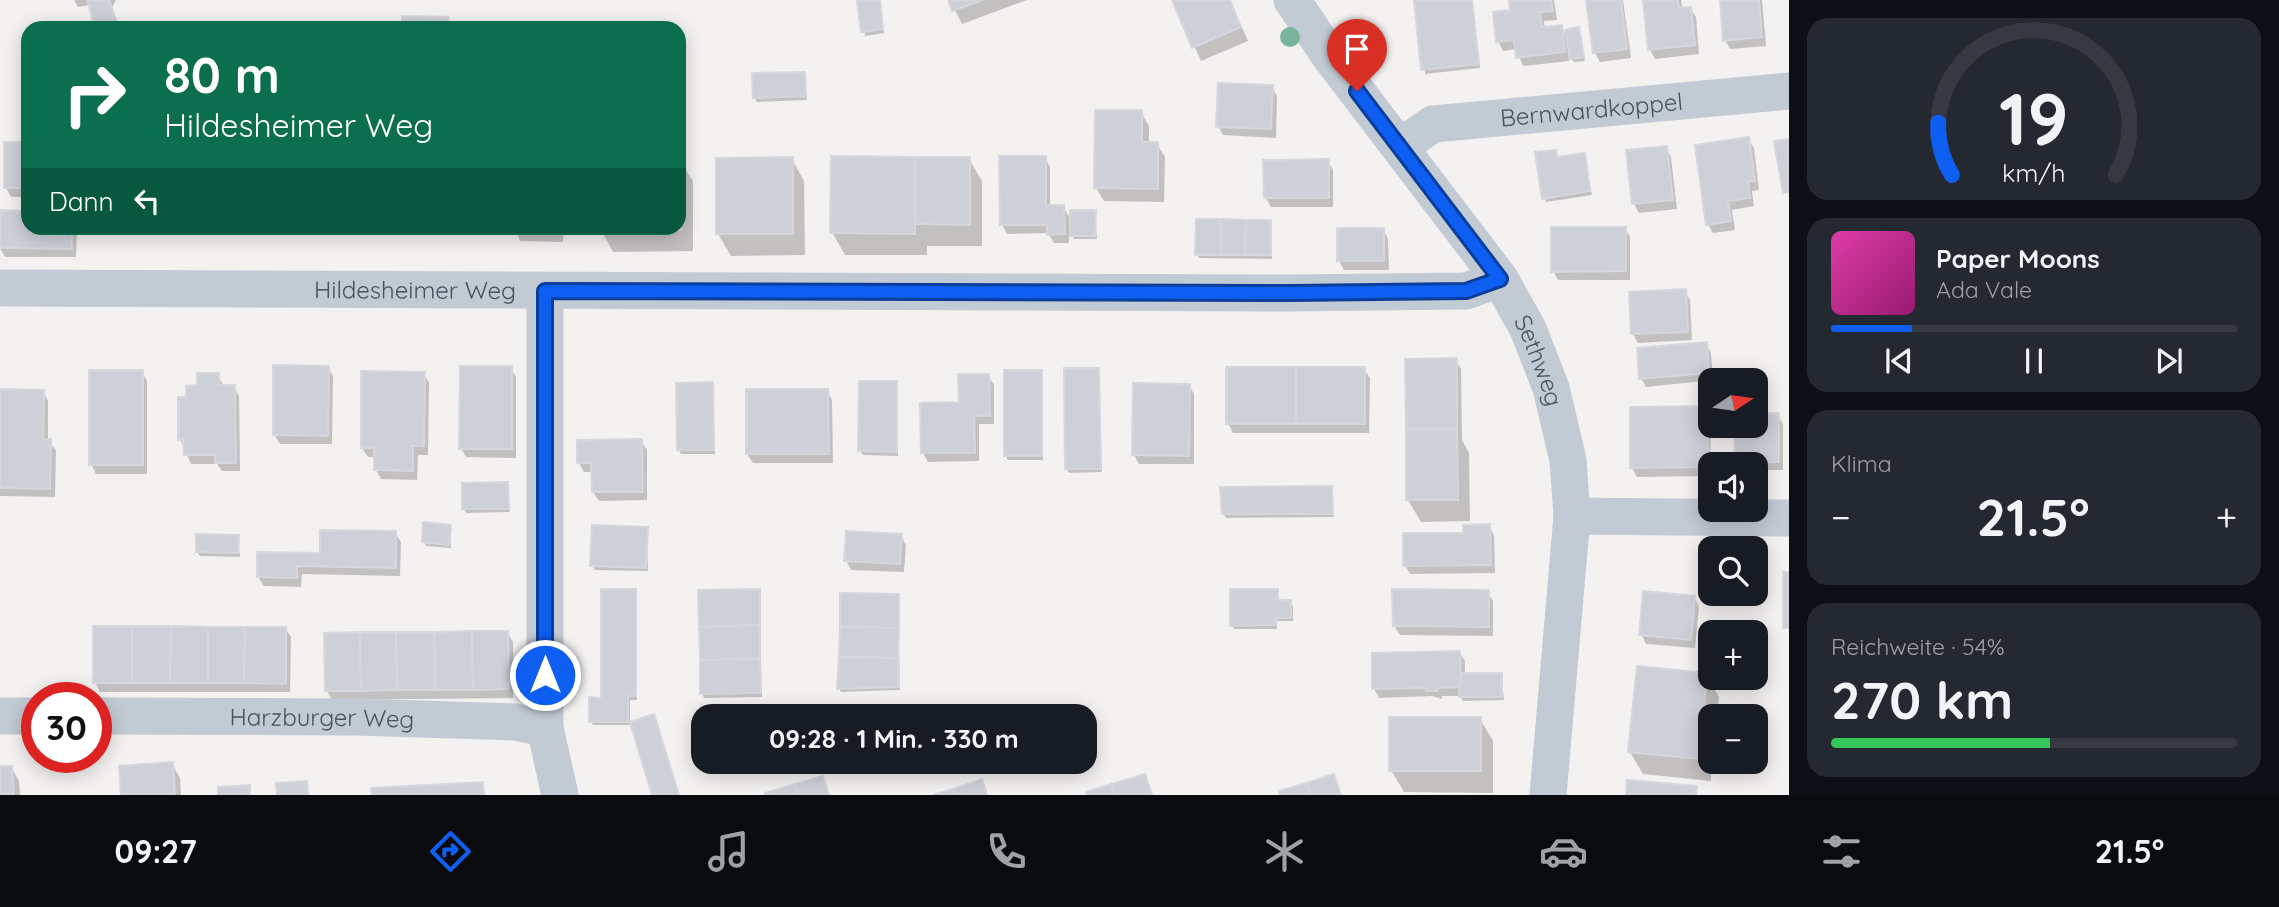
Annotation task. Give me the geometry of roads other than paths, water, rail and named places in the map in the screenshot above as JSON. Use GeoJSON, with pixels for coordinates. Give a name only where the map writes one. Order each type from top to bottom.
{"type":"FeatureCollection","features":[{"type":"Feature","properties":{"kind":"street","name":"Sethweg"},"geometry":{"type":"LineString","coordinates":[[1292,0],[1329,55],[1500,279],[1528,329],[1550,387],[1568,460],[1572,516],[1548,795]]}},
{"type":"Feature","properties":{"kind":"street","name":"Bernwardkoppel"},"geometry":{"type":"LineString","coordinates":[[1401,146],[1433,124],[1789,90]]}},
{"type":"Feature","properties":{"kind":"street","name":"Hildesheimer Weg"},"geometry":{"type":"LineString","coordinates":[[0,288],[1330,293],[1466,291],[1500,279]]}},
{"type":"Feature","properties":{"kind":"street"},"geometry":{"type":"LineString","coordinates":[[545,291],[545,727],[560,795]]}},
{"type":"Feature","properties":{"kind":"street"},"geometry":{"type":"LineString","coordinates":[[1572,516],[1789,518]]}},
{"type":"Feature","properties":{"kind":"street"},"geometry":{"type":"LineString","coordinates":[[0,716],[21,716]]}},
{"type":"Feature","properties":{"kind":"street","name":"Harzburger Weg"},"geometry":{"type":"LineString","coordinates":[[112,716],[353,717],[516,722],[545,727]]}}]}
